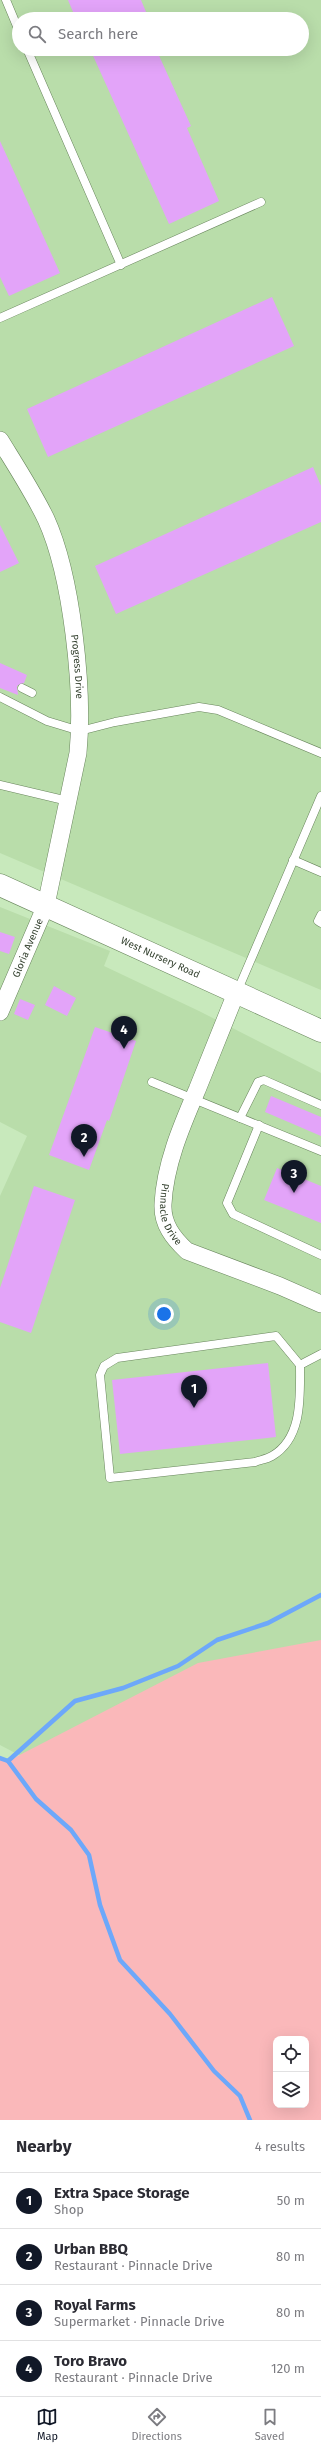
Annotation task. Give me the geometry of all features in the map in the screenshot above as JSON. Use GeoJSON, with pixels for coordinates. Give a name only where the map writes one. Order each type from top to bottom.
{"type":"FeatureCollection","features":[{"type":"Feature","properties":{"kind":"main road","name":"West Nursery Road"},"geometry":{"type":"LineString","coordinates":[[1,887],[46,905],[236,993],[321,1030]]}},
{"type":"Feature","properties":{"kind":"street","name":"Progress Drive"},"geometry":{"type":"LineString","coordinates":[[0,440],[46,520],[62,564],[72,623],[80,731],[78,753],[46,905]]}},
{"type":"Feature","properties":{"kind":"street","name":"Gloria Avenue"},"geometry":{"type":"LineString","coordinates":[[0,1012],[46,905]]}},
{"type":"Feature","properties":{"kind":"street","name":"Pinnacle Drive"},"geometry":{"type":"LineString","coordinates":[[236,993],[193,1099],[169,1166],[162,1205],[167,1227],[175,1240],[187,1251],[280,1286],[321,1304]]}},
{"type":"Feature","properties":{"kind":"lane"},"geometry":{"type":"LineString","coordinates":[[6,0],[12,14]]}},
{"type":"Feature","properties":{"kind":"lane"},"geometry":{"type":"LineString","coordinates":[[30,56],[121,264]]}},
{"type":"Feature","properties":{"kind":"lane"},"geometry":{"type":"LineString","coordinates":[[0,318],[261,202]]}},
{"type":"Feature","properties":{"kind":"lane"},"geometry":{"type":"LineString","coordinates":[[22,688],[32,693]]}},
{"type":"Feature","properties":{"kind":"lane"},"geometry":{"type":"LineString","coordinates":[[0,697],[26,709],[46,721],[80,731],[115,722],[199,707],[225,713],[321,753]]}},
{"type":"Feature","properties":{"kind":"lane"},"geometry":{"type":"LineString","coordinates":[[0,785],[68,801]]}},
{"type":"Feature","properties":{"kind":"lane"},"geometry":{"type":"LineString","coordinates":[[236,993],[321,796]]}},
{"type":"Feature","properties":{"kind":"lane"},"geometry":{"type":"LineString","coordinates":[[293,860],[321,872]]}},
{"type":"Feature","properties":{"kind":"lane"},"geometry":{"type":"LineString","coordinates":[[321,915],[318,921],[321,923]]}},
{"type":"Feature","properties":{"kind":"lane"},"geometry":{"type":"LineString","coordinates":[[240,1118],[258,1082],[264,1080],[321,1105]]}},
{"type":"Feature","properties":{"kind":"lane"},"geometry":{"type":"LineString","coordinates":[[152,1082],[321,1151]]}},
{"type":"Feature","properties":{"kind":"lane"},"geometry":{"type":"LineString","coordinates":[[259,1125],[226,1203],[233,1214],[321,1255]]}},
{"type":"Feature","properties":{"kind":"lane"},"geometry":{"type":"LineString","coordinates":[[276,1336],[300,1365],[296,1425],[287,1443],[272,1456],[255,1462],[110,1478],[100,1375],[104,1366],[117,1358],[276,1336]]}},
{"type":"Feature","properties":{"kind":"lane"},"geometry":{"type":"LineString","coordinates":[[300,1365],[321,1354]]}},
{"type":"Feature","properties":{"kind":"shaded area"},"geometry":{"type":"Polygon","coordinates":[[[0,0],[321,0],[321,990],[0,853],[0,0]]]}},
{"type":"Feature","properties":{"kind":"shaded area"},"geometry":{"type":"Polygon","coordinates":[[[0,907],[110,951],[104,966],[199,1011],[321,1073],[321,1678],[38,1765],[0,1745],[0,1196],[27,1136],[0,1122],[0,907]]]}},
{"type":"Feature","properties":{"kind":"shaded area"},"geometry":{"type":"Polygon","coordinates":[[[321,1640],[321,2120],[0,2120],[0,1757],[8,1761],[198,1663],[321,1640]]]}},
{"type":"Feature","properties":{"kind":"building"},"geometry":{"type":"Polygon","coordinates":[[[68,0],[141,0],[146,12],[73,12],[68,0]]]}},
{"type":"Feature","properties":{"kind":"building"},"geometry":{"type":"Polygon","coordinates":[[[93,56],[159,56],[191,126],[187,128],[219,201],[169,224],[93,56]]]}},
{"type":"Feature","properties":{"kind":"building"},"geometry":{"type":"Polygon","coordinates":[[[0,141],[60,273],[9,296],[0,277],[0,141]]]}},
{"type":"Feature","properties":{"kind":"building"},"geometry":{"type":"Polygon","coordinates":[[[272,297],[294,346],[48,457],[27,409],[272,297]]]}},
{"type":"Feature","properties":{"kind":"building"},"geometry":{"type":"Polygon","coordinates":[[[313,467],[321,486],[321,522],[116,614],[95,566],[313,467]]]}},
{"type":"Feature","properties":{"kind":"building"},"geometry":{"type":"Polygon","coordinates":[[[0,525],[19,563],[0,572],[0,525]]]}},
{"type":"Feature","properties":{"kind":"building"},"geometry":{"type":"Polygon","coordinates":[[[0,663],[27,675],[24,683],[17,686],[18,695],[0,688],[0,663]]]}},
{"type":"Feature","properties":{"kind":"building"},"geometry":{"type":"Polygon","coordinates":[[[0,932],[15,937],[9,954],[0,951],[0,932]]]}},
{"type":"Feature","properties":{"kind":"building"},"geometry":{"type":"Polygon","coordinates":[[[54,986],[76,998],[67,1016],[45,1005],[54,986]]]}},
{"type":"Feature","properties":{"kind":"building"},"geometry":{"type":"Polygon","coordinates":[[[20,999],[35,1005],[28,1020],[14,1014],[20,999]]]}},
{"type":"Feature","properties":{"kind":"building"},"geometry":{"type":"Polygon","coordinates":[[[95,1027],[136,1041],[109,1121],[107,1120],[89,1170],[49,1155],[95,1027]]]}},
{"type":"Feature","properties":{"kind":"building"},"geometry":{"type":"Polygon","coordinates":[[[271,1096],[321,1117],[321,1136],[265,1112],[271,1096]]]}},
{"type":"Feature","properties":{"kind":"building"},"geometry":{"type":"Polygon","coordinates":[[[277,1168],[321,1186],[321,1223],[264,1200],[277,1168]]]}},
{"type":"Feature","properties":{"kind":"building"},"geometry":{"type":"Polygon","coordinates":[[[34,1186],[75,1200],[31,1333],[0,1322],[0,1288],[34,1186]]]}},
{"type":"Feature","properties":{"kind":"building"},"geometry":{"type":"Polygon","coordinates":[[[268,1363],[276,1437],[120,1454],[112,1380],[268,1363]]]}},
{"type":"Feature","properties":{"kind":"waterway"},"geometry":{"type":"LineString","coordinates":[[8,1761],[75,1701],[123,1688],[178,1666],[217,1640],[268,1623],[321,1595]]}},
{"type":"Feature","properties":{"kind":"waterway"},"geometry":{"type":"LineString","coordinates":[[0,1758],[8,1761],[36,1799],[71,1830],[89,1855],[100,1905],[120,1960],[170,2014],[214,2071],[240,2096],[250,2120]]}},
{"type":"Feature","properties":{"kind":"place","name":"Toro Bravo"},"geometry":{"type":"Point","coordinates":[124,1049]}},
{"type":"Feature","properties":{"kind":"place","name":"Urban BBQ"},"geometry":{"type":"Point","coordinates":[84,1157]}},
{"type":"Feature","properties":{"kind":"place","name":"Royal Farms"},"geometry":{"type":"Point","coordinates":[294,1193]}},
{"type":"Feature","properties":{"kind":"place","name":"Extra Space Storage"},"geometry":{"type":"Point","coordinates":[194,1408]}}]}
